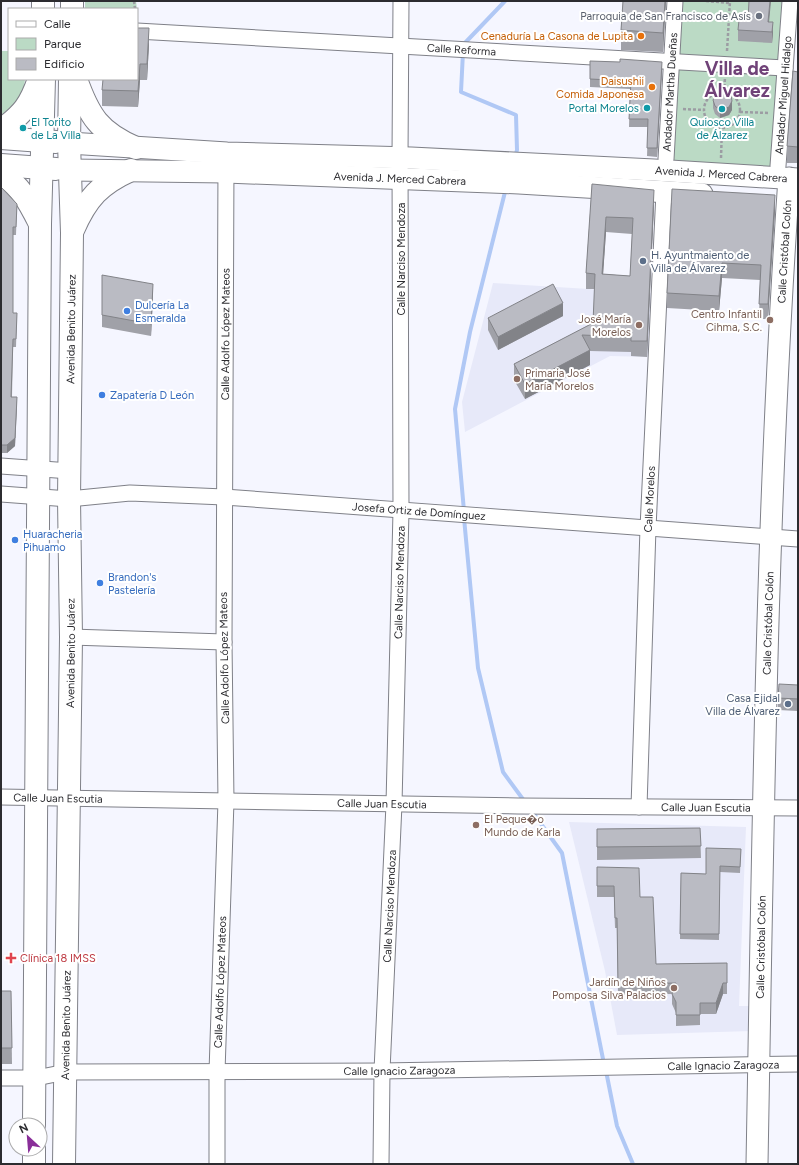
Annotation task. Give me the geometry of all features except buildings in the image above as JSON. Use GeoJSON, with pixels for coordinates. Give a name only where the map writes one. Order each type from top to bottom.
{"type":"FeatureCollection","features":[{"type":"Feature","properties":{"kind":"main road"},"geometry":{"type":"LineString","coordinates":[[1,130],[19,117],[32,100],[39,80]]}},
{"type":"Feature","properties":{"kind":"main road"},"geometry":{"type":"LineString","coordinates":[[34,1117],[36,1078],[36,798],[40,224],[44,80]]}},
{"type":"Feature","properties":{"kind":"main road","name":"Avenida Benito Juárez"},"geometry":{"type":"LineString","coordinates":[[64,1164],[70,637],[69,499],[72,233],[69,143],[70,80]]}},
{"type":"Feature","properties":{"kind":"main road"},"geometry":{"type":"LineString","coordinates":[[76,80],[84,101],[96,121],[115,139],[136,148]]}},
{"type":"Feature","properties":{"kind":"main road"},"geometry":{"type":"LineString","coordinates":[[1,138],[69,143]]}},
{"type":"Feature","properties":{"kind":"main road","name":"Avenida J. Merced Cabrera"},"geometry":{"type":"LineString","coordinates":[[69,143],[136,148],[226,162],[400,179],[511,173],[788,174]]}},
{"type":"Feature","properties":{"kind":"main road","name":"Avenida J. Merced Cabrera"},"geometry":{"type":"LineString","coordinates":[[1,165],[70,170],[131,170],[226,162],[400,157],[511,173],[664,192],[722,195]]}},
{"type":"Feature","properties":{"kind":"main road"},"geometry":{"type":"LineString","coordinates":[[72,233],[80,215],[94,193],[113,178],[131,170]]}},
{"type":"Feature","properties":{"kind":"main road"},"geometry":{"type":"LineString","coordinates":[[1,174],[12,180],[28,198],[40,224]]}},
{"type":"Feature","properties":{"kind":"main road","name":"Calle Cristóbal Colón"},"geometry":{"type":"LineString","coordinates":[[757,1164],[762,807],[769,536],[784,199],[788,174]]}},
{"type":"Feature","properties":{"kind":"street","name":"Calle Narciso Mendoza"},"geometry":{"type":"LineString","coordinates":[[381,1164],[382,1071],[394,804],[401,511],[401,1]]}},
{"type":"Feature","properties":{"kind":"street","name":"Andador Martha Dueñas"},"geometry":{"type":"LineString","coordinates":[[666,159],[675,1]]}},
{"type":"Feature","properties":{"kind":"street","name":"Andador Miguel Hidalgo"},"geometry":{"type":"LineString","coordinates":[[788,174],[782,113],[790,1]]}},
{"type":"Feature","properties":{"kind":"street","name":"Calle Reforma"},"geometry":{"type":"LineString","coordinates":[[138,31],[785,68]]}},
{"type":"Feature","properties":{"kind":"street","name":"Calle Adolfo López Mateos"},"geometry":{"type":"LineString","coordinates":[[217,1164],[217,1072],[226,801],[224,497],[226,162]]}},
{"type":"Feature","properties":{"kind":"street","name":"Calle Morelos"},"geometry":{"type":"LineString","coordinates":[[639,807],[648,528],[664,192]]}},
{"type":"Feature","properties":{"kind":"street"},"geometry":{"type":"LineString","coordinates":[[1,466],[70,470]]}},
{"type":"Feature","properties":{"kind":"street","name":"Josefa Ortiz de Domínguez"},"geometry":{"type":"LineString","coordinates":[[1,494],[69,499],[130,493],[224,497],[798,539]]}},
{"type":"Feature","properties":{"kind":"street"},"geometry":{"type":"LineString","coordinates":[[70,637],[224,642]]}},
{"type":"Feature","properties":{"kind":"street","name":"Calle Juan Escutia"},"geometry":{"type":"LineString","coordinates":[[1,797],[518,806],[798,808]]}},
{"type":"Feature","properties":{"kind":"street","name":"Calle Ignacio Zaragoza"},"geometry":{"type":"LineString","coordinates":[[1,1078],[36,1078],[66,1072],[382,1071],[798,1064]]}},
{"type":"Feature","properties":{"kind":"path"},"geometry":{"type":"LineString","coordinates":[[706,1],[729,2],[724,92]]}},
{"type":"Feature","properties":{"kind":"path"},"geometry":{"type":"LineString","coordinates":[[718,92],[724,92],[734,96],[738,101],[740,112],[736,121],[727,127],[717,127],[708,120],[704,110],[708,99],[718,92]]}},
{"type":"Feature","properties":{"kind":"path"},"geometry":{"type":"LineString","coordinates":[[669,108],[704,110]]}},
{"type":"Feature","properties":{"kind":"path"},"geometry":{"type":"LineString","coordinates":[[740,112],[782,113]]}},
{"type":"Feature","properties":{"kind":"path"},"geometry":{"type":"LineString","coordinates":[[720,162],[722,127]]}},
{"type":"Feature","properties":{"kind":"shaded area","name":"Primaria José María Morelos"},"geometry":{"type":"Polygon","coordinates":[[[493,283],[653,293],[650,357],[610,356],[465,432],[462,402],[493,283]]]}},
{"type":"Feature","properties":{"kind":"shaded area"},"geometry":{"type":"Polygon","coordinates":[[[569,822],[746,827],[739,1006],[753,1006],[752,1031],[617,1035],[605,971],[569,822]]]}},
{"type":"Feature","properties":{"kind":"green space"},"geometry":{"type":"Polygon","coordinates":[[[85,1],[136,1],[137,8],[85,8],[85,1]]]}},
{"type":"Feature","properties":{"kind":"green space"},"geometry":{"type":"Polygon","coordinates":[[[669,1],[798,1],[785,172],[662,166],[669,1]]]}},
{"type":"Feature","properties":{"kind":"green space"},"geometry":{"type":"Polygon","coordinates":[[[1,51],[8,51],[8,80],[25,80],[23,90],[18,100],[1,115],[1,51]]]}},
{"type":"Feature","properties":{"kind":"waterway"},"geometry":{"type":"LineString","coordinates":[[463,45],[505,1]]}},
{"type":"Feature","properties":{"kind":"waterway"},"geometry":{"type":"LineString","coordinates":[[463,52],[461,92],[516,115],[517,150],[515,157]]}},
{"type":"Feature","properties":{"kind":"waterway"},"geometry":{"type":"LineString","coordinates":[[464,511],[455,409],[470,332],[506,188]]}},
{"type":"Feature","properties":{"kind":"waterway"},"geometry":{"type":"LineString","coordinates":[[464,518],[478,668],[503,772],[525,802]]}},
{"type":"Feature","properties":{"kind":"waterway"},"geometry":{"type":"LineString","coordinates":[[531,810],[562,853],[604,1064]]}},
{"type":"Feature","properties":{"kind":"waterway"},"geometry":{"type":"LineString","coordinates":[[606,1071],[617,1126],[633,1164]]}},
{"type":"Feature","properties":{"kind":"place","name":"Parroquia de San Francisco de Asís"},"geometry":{"type":"Point","coordinates":[759,16]}},
{"type":"Feature","properties":{"kind":"place","name":"Cenaduría La Casona de Lupita"},"geometry":{"type":"Point","coordinates":[641,36]}},
{"type":"Feature","properties":{"kind":"place","name":"Daisushii Comida Japonesa"},"geometry":{"type":"Point","coordinates":[652,87]}},
{"type":"Feature","properties":{"kind":"place","name":"Portal Morelos"},"geometry":{"type":"Point","coordinates":[647,108]}},
{"type":"Feature","properties":{"kind":"place","name":"Quiosco Villa de Álzarez"},"geometry":{"type":"Point","coordinates":[722,109]}},
{"type":"Feature","properties":{"kind":"place","name":"El Torito de La Villa"},"geometry":{"type":"Point","coordinates":[23,128]}},
{"type":"Feature","properties":{"kind":"place","name":"H. Ayuntmaiento de Villa de Álvarez"},"geometry":{"type":"Point","coordinates":[643,261]}},
{"type":"Feature","properties":{"kind":"place","name":"Dulcería La Esmeralda"},"geometry":{"type":"Point","coordinates":[127,311]}},
{"type":"Feature","properties":{"kind":"place","name":"Centro Infantil Cihma, S.C."},"geometry":{"type":"Point","coordinates":[770,320]}},
{"type":"Feature","properties":{"kind":"place","name":"José María Morelos"},"geometry":{"type":"Point","coordinates":[639,325]}},
{"type":"Feature","properties":{"kind":"place","name":"Primaria José María Morelos"},"geometry":{"type":"Point","coordinates":[517,379]}},
{"type":"Feature","properties":{"kind":"place","name":"Zapatería D León"},"geometry":{"type":"Point","coordinates":[102,395]}},
{"type":"Feature","properties":{"kind":"place","name":"Huaracheria Pihuamo"},"geometry":{"type":"Point","coordinates":[15,540]}},
{"type":"Feature","properties":{"kind":"place","name":"Brandon's Pastelería"},"geometry":{"type":"Point","coordinates":[100,583]}},
{"type":"Feature","properties":{"kind":"place","name":"Casa Ejidal Villa de Álvarez"},"geometry":{"type":"Point","coordinates":[788,704]}},
{"type":"Feature","properties":{"kind":"place","name":"El Peque�o Mundo de Karla"},"geometry":{"type":"Point","coordinates":[476,825]}},
{"type":"Feature","properties":{"kind":"place","name":"Clínica 18 IMSS"},"geometry":{"type":"Point","coordinates":[11,958]}},
{"type":"Feature","properties":{"kind":"place","name":"Jardín de Niños Pomposa Silva Palacios"},"geometry":{"type":"Point","coordinates":[674,988]}},
{"type":"Feature","properties":{"kind":"district","name":"Villa de Álvarez"},"geometry":{"type":"Point","coordinates":[737,79]}}]}
